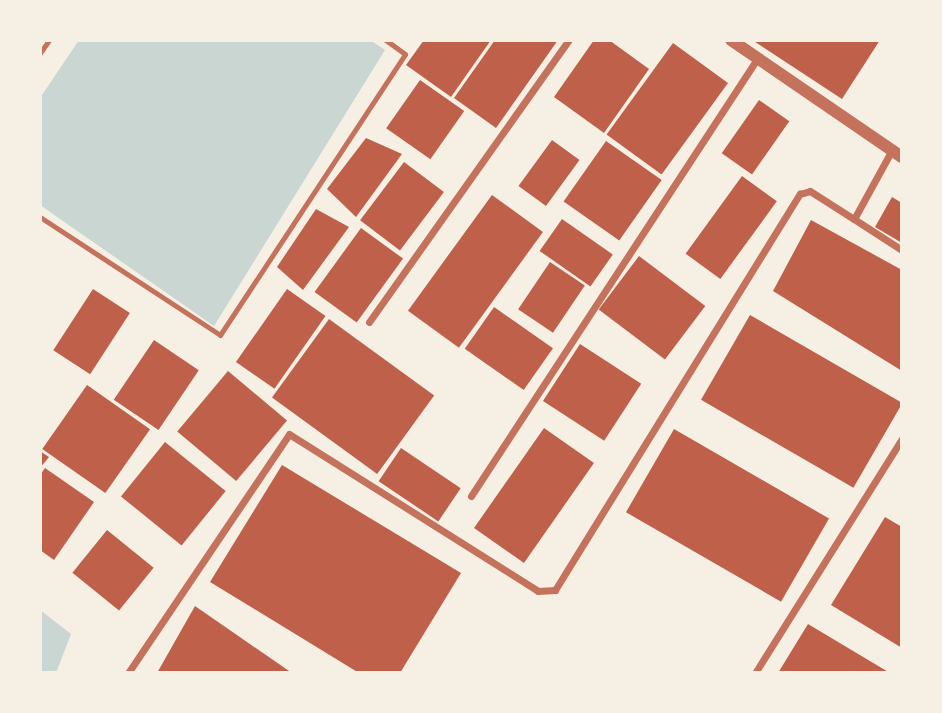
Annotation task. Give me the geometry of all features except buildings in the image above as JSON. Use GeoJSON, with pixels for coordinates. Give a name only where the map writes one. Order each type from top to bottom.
{"type":"FeatureCollection","features":[{"type":"Feature","properties":{"kind":"street"},"geometry":{"type":"LineString","coordinates":[[369,322],[569,40]]}},
{"type":"Feature","properties":{"kind":"street"},"geometry":{"type":"LineString","coordinates":[[731,40],[897,153],[854,219]]}},
{"type":"Feature","properties":{"kind":"street"},"geometry":{"type":"LineString","coordinates":[[471,496],[757,59]]}},
{"type":"Feature","properties":{"kind":"street"},"geometry":{"type":"LineString","coordinates":[[128,673],[289,435],[538,591],[555,590],[800,194],[810,191],[902,250]]}},
{"type":"Feature","properties":{"kind":"street"},"geometry":{"type":"LineString","coordinates":[[755,673],[902,439]]}},
{"type":"Feature","properties":{"kind":"lane"},"geometry":{"type":"LineString","coordinates":[[40,53],[49,40]]}},
{"type":"Feature","properties":{"kind":"lane"},"geometry":{"type":"LineString","coordinates":[[40,217],[220,335],[405,54],[386,40]]}},
{"type":"Feature","properties":{"kind":"shaded area"},"geometry":{"type":"Polygon","coordinates":[[[79,40],[370,40],[385,50],[214,326],[40,205],[40,98],[79,40]]]}},
{"type":"Feature","properties":{"kind":"shaded area"},"geometry":{"type":"Polygon","coordinates":[[[40,610],[71,634],[56,673],[40,673],[40,610]]]}}]}
